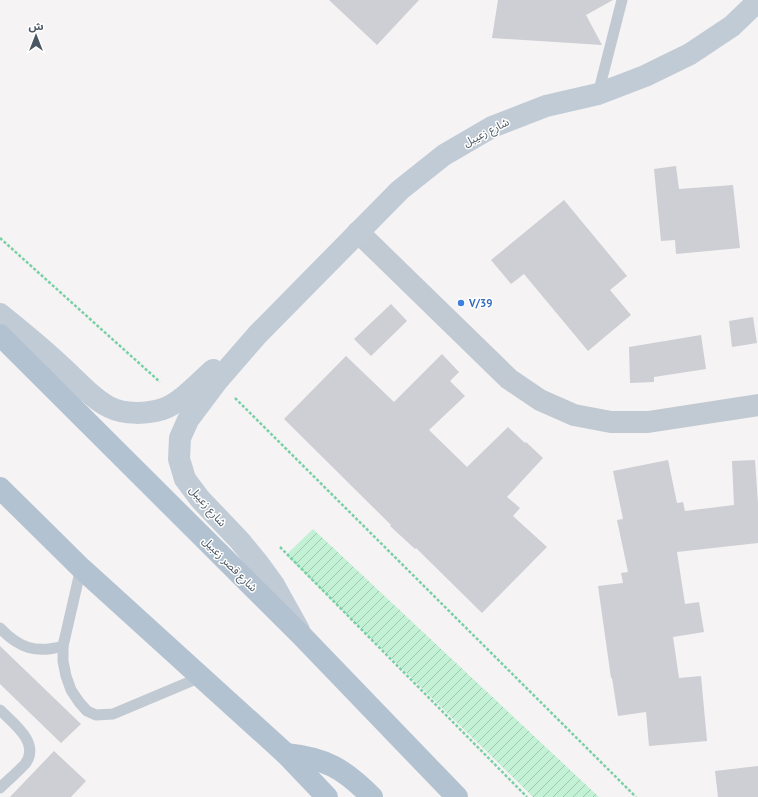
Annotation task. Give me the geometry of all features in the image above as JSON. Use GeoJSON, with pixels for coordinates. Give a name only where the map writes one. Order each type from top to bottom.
{"type":"FeatureCollection","features":[{"type":"Feature","properties":{"kind":"main road","name":"شارع زعيبل"},"geometry":{"type":"LineString","coordinates":[[301,635],[278,592],[258,563],[240,541],[200,499],[185,479],[179,459],[180,438],[188,420],[218,380],[258,334],[400,190],[444,155],[486,130],[546,106],[598,94],[646,76],[690,54],[732,26],[758,1]]}},
{"type":"Feature","properties":{"kind":"main road","name":"شارع زعيبل"},"geometry":{"type":"LineString","coordinates":[[0,314],[26,334],[94,397],[110,408],[128,412],[146,413],[164,409],[180,400],[228,356],[258,334]]}},
{"type":"Feature","properties":{"kind":"main road","name":"شارع قصر زعبيل"},"geometry":{"type":"LineString","coordinates":[[0,335],[301,635],[457,797]]}},
{"type":"Feature","properties":{"kind":"main road"},"geometry":{"type":"LineString","coordinates":[[0,488],[81,568],[286,754],[327,797]]}},
{"type":"Feature","properties":{"kind":"main road"},"geometry":{"type":"LineString","coordinates":[[286,754],[316,759],[338,768],[353,779],[372,797]]}},
{"type":"Feature","properties":{"kind":"street"},"geometry":{"type":"LineString","coordinates":[[358,232],[509,379],[540,400],[574,415],[611,422],[648,422],[758,405]]}},
{"type":"Feature","properties":{"kind":"lane"},"geometry":{"type":"LineString","coordinates":[[598,94],[622,0]]}},
{"type":"Feature","properties":{"kind":"lane"},"geometry":{"type":"LineString","coordinates":[[81,568],[63,646],[63,661],[71,690],[87,712],[96,715],[113,714],[200,677]]}},
{"type":"Feature","properties":{"kind":"lane"},"geometry":{"type":"LineString","coordinates":[[0,628],[18,643],[29,648],[40,650],[63,646]]}},
{"type":"Feature","properties":{"kind":"lane"},"geometry":{"type":"LineString","coordinates":[[0,710],[25,736],[29,742],[30,749],[29,757],[25,763],[0,788]]}},
{"type":"Feature","properties":{"kind":"path"},"geometry":{"type":"LineString","coordinates":[[0,238],[180,400]]}},
{"type":"Feature","properties":{"kind":"path"},"geometry":{"type":"LineString","coordinates":[[218,380],[636,797]]}},
{"type":"Feature","properties":{"kind":"path"},"geometry":{"type":"LineString","coordinates":[[276,543],[527,797]]}},
{"type":"Feature","properties":{"kind":"green space"},"geometry":{"type":"Polygon","coordinates":[[[313,529],[599,797],[533,797],[286,555],[313,529]]]}},
{"type":"Feature","properties":{"kind":"building"},"geometry":{"type":"Polygon","coordinates":[[[329,0],[419,0],[377,45],[329,0]]]}},
{"type":"Feature","properties":{"kind":"building"},"geometry":{"type":"Polygon","coordinates":[[[498,0],[613,0],[586,15],[602,45],[492,38],[498,0]]]}},
{"type":"Feature","properties":{"kind":"building"},"geometry":{"type":"Polygon","coordinates":[[[676,166],[679,189],[733,185],[740,248],[676,254],[675,240],[661,241],[654,169],[676,166]]]}},
{"type":"Feature","properties":{"kind":"building"},"geometry":{"type":"Polygon","coordinates":[[[564,200],[627,276],[610,290],[631,315],[588,351],[524,274],[511,284],[491,260],[564,200]]]}},
{"type":"Feature","properties":{"kind":"building"},"geometry":{"type":"Polygon","coordinates":[[[391,304],[407,321],[371,356],[354,339],[391,304]]]}},
{"type":"Feature","properties":{"kind":"building"},"geometry":{"type":"Polygon","coordinates":[[[753,317],[757,343],[732,347],[729,321],[753,317]]]}},
{"type":"Feature","properties":{"kind":"building"},"geometry":{"type":"Polygon","coordinates":[[[701,335],[706,369],[654,377],[654,382],[630,383],[629,347],[701,335]]]}},
{"type":"Feature","properties":{"kind":"building"},"geometry":{"type":"Polygon","coordinates":[[[442,354],[459,372],[450,381],[465,396],[429,430],[467,467],[508,427],[543,458],[507,497],[520,508],[513,516],[547,547],[482,613],[416,548],[415,549],[390,526],[391,525],[284,419],[346,356],[394,402],[442,354]]]}},
{"type":"Feature","properties":{"kind":"building"},"geometry":{"type":"Polygon","coordinates":[[[668,460],[677,503],[683,502],[685,511],[734,505],[732,461],[755,460],[758,503],[758,543],[677,552],[685,604],[699,602],[704,632],[673,637],[679,678],[701,676],[707,741],[649,746],[646,712],[618,716],[598,586],[623,583],[621,573],[628,572],[617,520],[623,519],[613,471],[668,460]]]}},
{"type":"Feature","properties":{"kind":"building"},"geometry":{"type":"Polygon","coordinates":[[[0,646],[81,724],[61,743],[0,684],[0,646]]]}},
{"type":"Feature","properties":{"kind":"building"},"geometry":{"type":"Polygon","coordinates":[[[54,751],[86,781],[71,797],[10,797],[54,751]]]}},
{"type":"Feature","properties":{"kind":"building"},"geometry":{"type":"Polygon","coordinates":[[[758,766],[758,797],[718,797],[715,771],[758,766]]]}},
{"type":"Feature","properties":{"kind":"place","name":"V/39"},"geometry":{"type":"Point","coordinates":[461,303]}}]}
